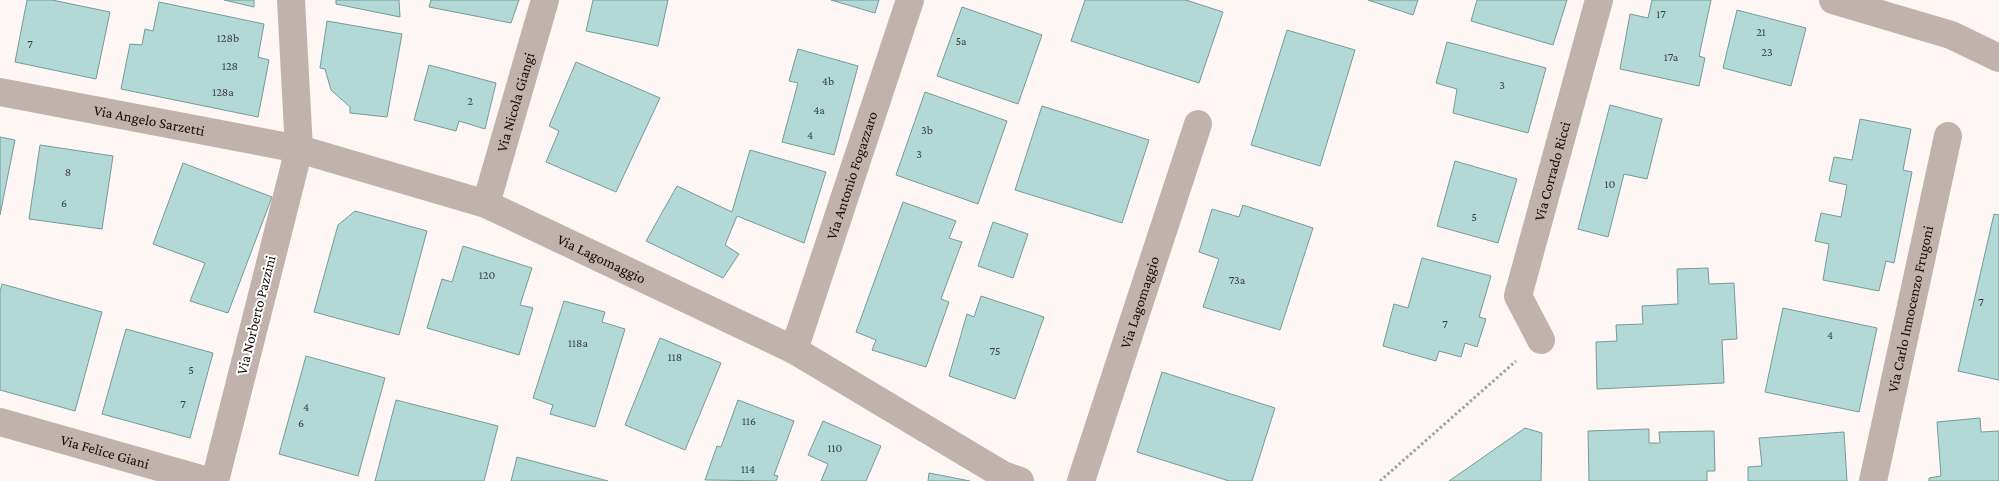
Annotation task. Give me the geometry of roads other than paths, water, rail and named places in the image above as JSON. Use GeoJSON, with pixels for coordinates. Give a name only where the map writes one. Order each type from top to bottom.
{"type":"FeatureCollection","features":[{"type":"Feature","properties":{"kind":"street"},"geometry":{"type":"LineString","coordinates":[[291,0],[299,149]]}},
{"type":"Feature","properties":{"kind":"street","name":"Via Nicola Giangi"},"geometry":{"type":"LineString","coordinates":[[486,204],[545,0]]}},
{"type":"Feature","properties":{"kind":"street","name":"Via Antonio Fogazzaro"},"geometry":{"type":"LineString","coordinates":[[794,350],[910,0]]}},
{"type":"Feature","properties":{"kind":"street","name":"Via Corrado Ricci"},"geometry":{"type":"LineString","coordinates":[[1541,340],[1518,296],[1599,0]]}},
{"type":"Feature","properties":{"kind":"street"},"geometry":{"type":"LineString","coordinates":[[1833,0],[1951,35],[1999,58]]}},
{"type":"Feature","properties":{"kind":"street","name":"Via Angelo Sarzetti"},"geometry":{"type":"LineString","coordinates":[[0,92],[299,149]]}},
{"type":"Feature","properties":{"kind":"street","name":"Via Lagomaggio"},"geometry":{"type":"LineString","coordinates":[[1081,481],[1198,124]]}},
{"type":"Feature","properties":{"kind":"street","name":"Via Carlo Innocenzo Frugoni"},"geometry":{"type":"LineString","coordinates":[[1873,481],[1948,136]]}},
{"type":"Feature","properties":{"kind":"street","name":"Via Lagomaggio"},"geometry":{"type":"LineString","coordinates":[[299,149],[486,204],[794,350],[1008,479]]}},
{"type":"Feature","properties":{"kind":"street","name":"Via Norberto Pazzini"},"geometry":{"type":"LineString","coordinates":[[214,481],[299,149]]}},
{"type":"Feature","properties":{"kind":"street","name":"Via Felice Giani"},"geometry":{"type":"LineString","coordinates":[[1,428],[208,481]]}}]}
